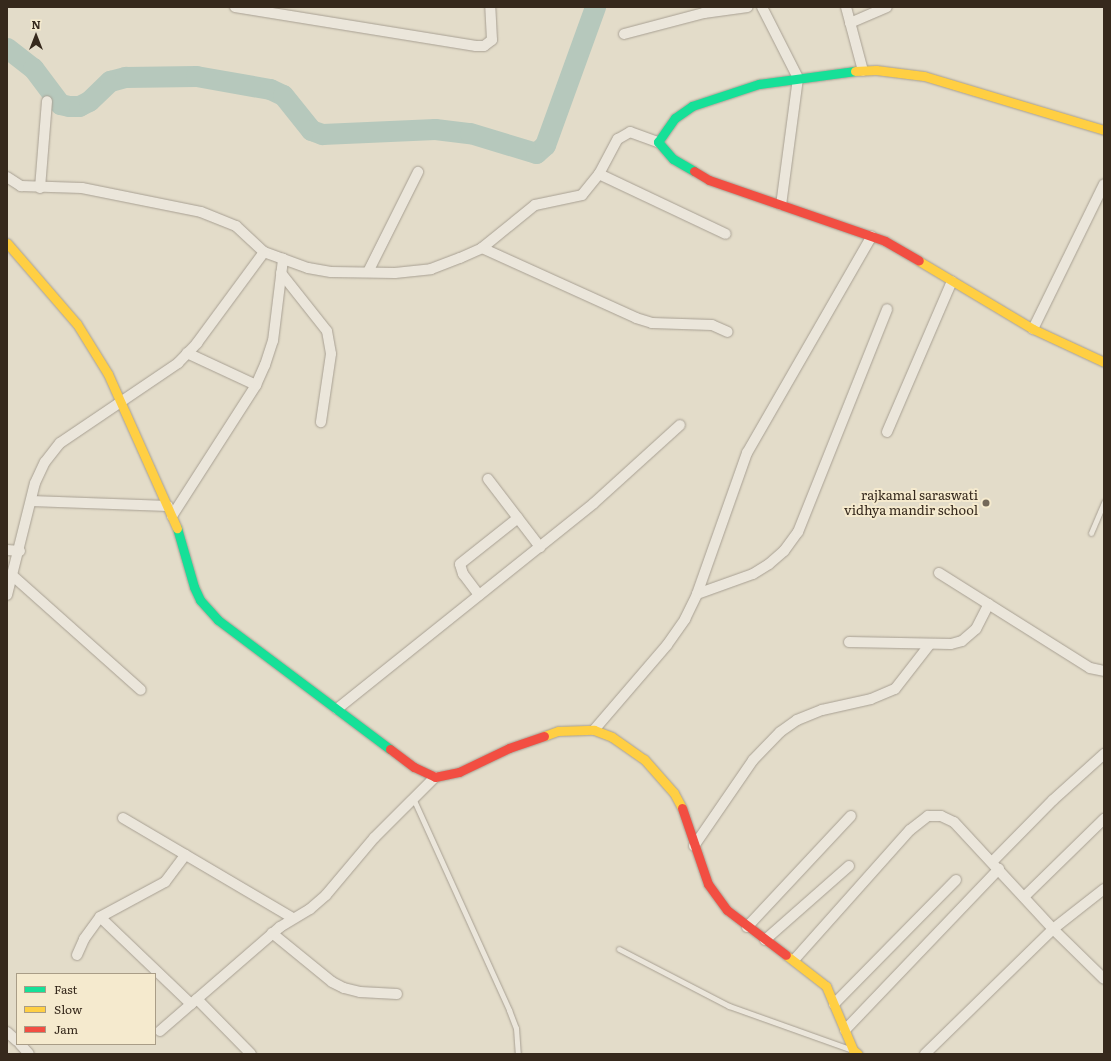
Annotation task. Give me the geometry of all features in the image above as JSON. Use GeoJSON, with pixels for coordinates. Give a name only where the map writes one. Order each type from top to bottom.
{"type":"FeatureCollection","features":[{"type":"Feature","properties":{"kind":"street"},"geometry":{"type":"LineString","coordinates":[[235,7],[476,46],[484,46],[492,40],[490,7]]}},
{"type":"Feature","properties":{"kind":"street"},"geometry":{"type":"LineString","coordinates":[[624,34],[704,13],[748,7]]}},
{"type":"Feature","properties":{"kind":"street"},"geometry":{"type":"LineString","coordinates":[[762,7],[798,78],[781,205]]}},
{"type":"Feature","properties":{"kind":"street"},"geometry":{"type":"LineString","coordinates":[[846,7],[863,71]]}},
{"type":"Feature","properties":{"kind":"street"},"geometry":{"type":"LineString","coordinates":[[850,23],[887,7]]}},
{"type":"Feature","properties":{"kind":"street"},"geometry":{"type":"LineString","coordinates":[[658,142],[675,118],[692,106],[759,84],[798,78],[876,70],[924,76],[1104,130]]}},
{"type":"Feature","properties":{"kind":"street"},"geometry":{"type":"LineString","coordinates":[[40,188],[46,101]]}},
{"type":"Feature","properties":{"kind":"street"},"geometry":{"type":"LineString","coordinates":[[7,177],[21,186],[40,188],[82,188],[201,212],[236,226],[264,252],[283,259],[331,272],[395,273],[431,268],[482,248],[527,209],[548,201],[582,195],[599,174],[618,139],[630,132],[658,142],[673,159],[709,180],[872,236],[1033,329],[1104,362]]}},
{"type":"Feature","properties":{"kind":"street"},"geometry":{"type":"LineString","coordinates":[[368,272],[418,172]]}},
{"type":"Feature","properties":{"kind":"street"},"geometry":{"type":"LineString","coordinates":[[599,174],[726,234]]}},
{"type":"Feature","properties":{"kind":"street"},"geometry":{"type":"LineString","coordinates":[[1033,329],[1104,184]]}},
{"type":"Feature","properties":{"kind":"street"},"geometry":{"type":"LineString","coordinates":[[594,730],[667,644],[685,619],[698,594],[747,453],[872,236]]}},
{"type":"Feature","properties":{"kind":"street"},"geometry":{"type":"LineString","coordinates":[[7,243],[77,324],[122,400],[178,530],[189,574],[200,600],[218,620],[414,767],[435,777]]}},
{"type":"Feature","properties":{"kind":"street"},"geometry":{"type":"LineString","coordinates":[[482,248],[636,318],[652,323],[712,325],[728,332]]}},
{"type":"Feature","properties":{"kind":"street"},"geometry":{"type":"LineString","coordinates":[[7,595],[20,551],[35,483],[45,462],[60,442],[178,363],[264,252]]}},
{"type":"Feature","properties":{"kind":"street"},"geometry":{"type":"LineString","coordinates":[[172,516],[256,385],[273,341],[283,259]]}},
{"type":"Feature","properties":{"kind":"street"},"geometry":{"type":"LineString","coordinates":[[281,273],[327,331],[331,354],[321,422]]}},
{"type":"Feature","properties":{"kind":"street"},"geometry":{"type":"LineString","coordinates":[[887,432],[952,281]]}},
{"type":"Feature","properties":{"kind":"street"},"geometry":{"type":"LineString","coordinates":[[698,594],[753,574],[769,564],[784,551],[798,532],[887,309]]}},
{"type":"Feature","properties":{"kind":"street"},"geometry":{"type":"LineString","coordinates":[[187,353],[256,385]]}},
{"type":"Feature","properties":{"kind":"street"},"geometry":{"type":"LineString","coordinates":[[337,709],[594,503],[680,425]]}},
{"type":"Feature","properties":{"kind":"street"},"geometry":{"type":"LineString","coordinates":[[488,479],[540,547]]}},
{"type":"Feature","properties":{"kind":"street"},"geometry":{"type":"LineString","coordinates":[[31,501],[168,506]]}},
{"type":"Feature","properties":{"kind":"street"},"geometry":{"type":"LineString","coordinates":[[479,595],[463,574],[460,564],[518,518]]}},
{"type":"Feature","properties":{"kind":"street"},"geometry":{"type":"LineString","coordinates":[[7,550],[20,551]]}},
{"type":"Feature","properties":{"kind":"street"},"geometry":{"type":"LineString","coordinates":[[939,573],[1090,668],[1104,671]]}},
{"type":"Feature","properties":{"kind":"street"},"geometry":{"type":"LineString","coordinates":[[13,576],[141,690]]}},
{"type":"Feature","properties":{"kind":"street"},"geometry":{"type":"LineString","coordinates":[[849,642],[951,644],[962,641],[976,629],[989,604]]}},
{"type":"Feature","properties":{"kind":"street"},"geometry":{"type":"LineString","coordinates":[[694,846],[753,760],[780,732],[797,720],[822,710],[871,699],[895,689],[930,644]]}},
{"type":"Feature","properties":{"kind":"street"},"geometry":{"type":"LineString","coordinates":[[160,1031],[272,933],[293,918],[310,909],[326,895],[374,838],[435,777],[459,772],[533,738],[558,731],[594,730],[618,741],[644,759],[659,774],[674,793],[687,819],[694,846],[708,884],[727,910],[747,927],[794,960],[826,986],[855,1052]]}},
{"type":"Feature","properties":{"kind":"street"},"geometry":{"type":"LineString","coordinates":[[845,1030],[995,866],[1053,800],[1104,754]]}},
{"type":"Feature","properties":{"kind":"street"},"geometry":{"type":"LineString","coordinates":[[747,927],[850,816]]}},
{"type":"Feature","properties":{"kind":"street"},"geometry":{"type":"LineString","coordinates":[[794,960],[910,830],[928,816],[941,816],[954,822],[1053,929],[1104,979]]}},
{"type":"Feature","properties":{"kind":"street"},"geometry":{"type":"LineString","coordinates":[[123,818],[293,918]]}},
{"type":"Feature","properties":{"kind":"street"},"geometry":{"type":"LineString","coordinates":[[1024,897],[1104,819]]}},
{"type":"Feature","properties":{"kind":"street"},"geometry":{"type":"LineString","coordinates":[[77,955],[84,940],[100,917],[165,882],[185,855]]}},
{"type":"Feature","properties":{"kind":"street"},"geometry":{"type":"LineString","coordinates":[[765,940],[849,866]]}},
{"type":"Feature","properties":{"kind":"street"},"geometry":{"type":"LineString","coordinates":[[834,1004],[956,880]]}},
{"type":"Feature","properties":{"kind":"street"},"geometry":{"type":"LineString","coordinates":[[925,1054],[1053,929],[1104,889]]}},
{"type":"Feature","properties":{"kind":"street"},"geometry":{"type":"LineString","coordinates":[[100,917],[251,1054]]}},
{"type":"Feature","properties":{"kind":"street"},"geometry":{"type":"LineString","coordinates":[[272,933],[332,982],[344,988],[360,992],[397,994]]}},
{"type":"Feature","properties":{"kind":"street"},"geometry":{"type":"LineString","coordinates":[[7,1032],[16,1040]]}},
{"type":"Feature","properties":{"kind":"street"},"geometry":{"type":"LineString","coordinates":[[21,1045],[29,1054]]}},
{"type":"Feature","properties":{"kind":"lane"},"geometry":{"type":"LineString","coordinates":[[1091,533],[1104,502]]}},
{"type":"Feature","properties":{"kind":"lane"},"geometry":{"type":"LineString","coordinates":[[413,798],[509,1010],[516,1028],[518,1054]]}},
{"type":"Feature","properties":{"kind":"lane"},"geometry":{"type":"LineString","coordinates":[[619,949],[729,1006],[855,1052]]}},
{"type":"Feature","properties":{"kind":"waterway"},"geometry":{"type":"LineString","coordinates":[[7,48],[33,68],[60,104],[69,106],[79,106],[89,101],[110,81],[125,77],[196,76],[270,89],[283,95],[311,130],[322,134],[435,129],[470,133],[536,153],[545,145],[595,7]]}},
{"type":"Feature","properties":{"kind":"traffic: fast"},"geometry":{"type":"LineString","coordinates":[[694,171],[673,159],[658,142],[675,118],[692,106],[759,84],[855,71]]}},
{"type":"Feature","properties":{"kind":"traffic: fast"},"geometry":{"type":"LineString","coordinates":[[177,528],[194,587],[200,600],[218,620],[390,749]]}},
{"type":"Feature","properties":{"kind":"traffic: slow"},"geometry":{"type":"LineString","coordinates":[[855,71],[876,70],[924,76],[1104,130]]}},
{"type":"Feature","properties":{"kind":"traffic: slow"},"geometry":{"type":"LineString","coordinates":[[7,243],[77,324],[108,374],[177,528]]}},
{"type":"Feature","properties":{"kind":"traffic: slow"},"geometry":{"type":"LineString","coordinates":[[919,261],[1033,329],[1104,362]]}},
{"type":"Feature","properties":{"kind":"traffic: slow"},"geometry":{"type":"LineString","coordinates":[[544,736],[558,731],[594,730],[612,737],[644,759],[674,793],[682,808]]}},
{"type":"Feature","properties":{"kind":"traffic: slow"},"geometry":{"type":"LineString","coordinates":[[786,955],[826,986],[853,1050],[858,1054]]}},
{"type":"Feature","properties":{"kind":"traffic: jam"},"geometry":{"type":"LineString","coordinates":[[694,171],[709,180],[885,241],[919,261]]}},
{"type":"Feature","properties":{"kind":"traffic: jam"},"geometry":{"type":"LineString","coordinates":[[390,749],[414,767],[435,777],[459,772],[509,748],[544,736]]}},
{"type":"Feature","properties":{"kind":"traffic: jam"},"geometry":{"type":"LineString","coordinates":[[682,808],[708,884],[727,910],[786,955]]}},
{"type":"Feature","properties":{"kind":"place","name":"rajkamal saraswati vidhya mandir school"},"geometry":{"type":"Point","coordinates":[986,503]}}]}
